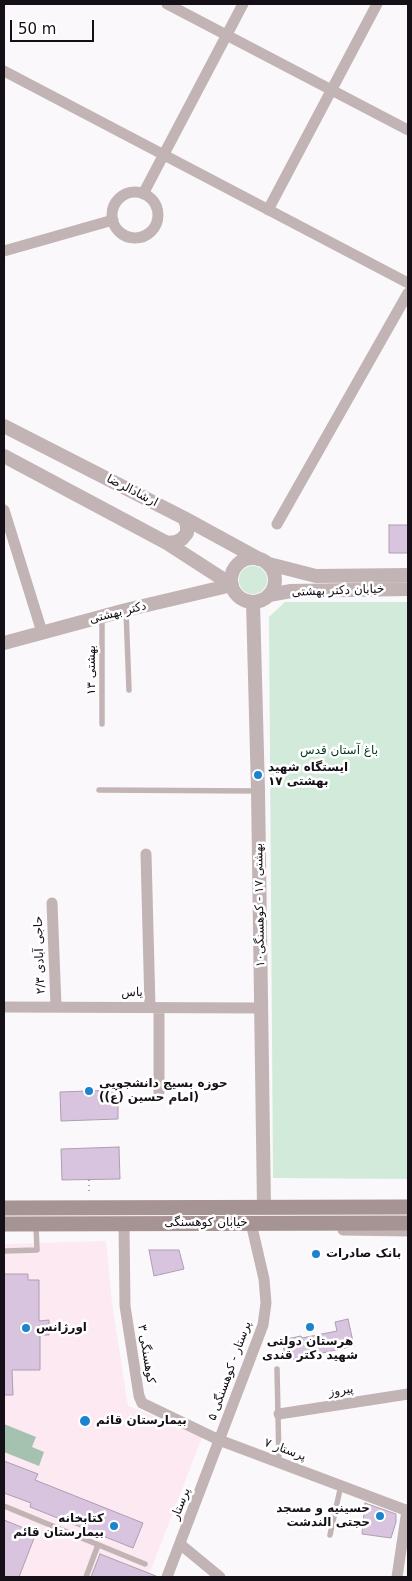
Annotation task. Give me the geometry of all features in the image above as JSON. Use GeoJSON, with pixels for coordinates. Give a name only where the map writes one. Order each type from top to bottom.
{"type":"FeatureCollection","features":[{"type":"Feature","properties":{"kind":"main road","name":"خیابان کوهسنگی"},"geometry":{"type":"LineString","coordinates":[[4,1208],[408,1208]]}},
{"type":"Feature","properties":{"kind":"main road","name":"خیابان کوهسنگی"},"geometry":{"type":"LineString","coordinates":[[4,1224],[252,1226],[408,1223]]}},
{"type":"Feature","properties":{"kind":"street"},"geometry":{"type":"LineString","coordinates":[[167,4],[408,130]]}},
{"type":"Feature","properties":{"kind":"street"},"geometry":{"type":"LineString","coordinates":[[143,194],[243,4]]}},
{"type":"Feature","properties":{"kind":"street"},"geometry":{"type":"LineString","coordinates":[[268,210],[377,4]]}},
{"type":"Feature","properties":{"kind":"street"},"geometry":{"type":"LineString","coordinates":[[4,72],[408,283]]}},
{"type":"Feature","properties":{"kind":"street"},"geometry":{"type":"LineString","coordinates":[[130,193],[143,194],[154,202],[157,210],[158,219],[154,227],[148,234],[140,237],[131,237],[123,234],[116,228],[112,220],[112,211],[116,203],[122,196],[130,193]]}},
{"type":"Feature","properties":{"kind":"street"},"geometry":{"type":"LineString","coordinates":[[4,251],[112,220]]}},
{"type":"Feature","properties":{"kind":"street"},"geometry":{"type":"LineString","coordinates":[[277,524],[408,293]]}},
{"type":"Feature","properties":{"kind":"street","name":"ارشادالرضا"},"geometry":{"type":"LineString","coordinates":[[4,426],[264,561]]}},
{"type":"Feature","properties":{"kind":"street"},"geometry":{"type":"LineString","coordinates":[[4,456],[167,543],[232,585],[238,595],[247,601],[253,602],[264,599],[272,591],[275,580],[272,569],[264,561],[248,558],[238,564],[232,574],[232,585]]}},
{"type":"Feature","properties":{"kind":"street"},"geometry":{"type":"LineString","coordinates":[[4,510],[42,632]]}},
{"type":"Feature","properties":{"kind":"street"},"geometry":{"type":"LineString","coordinates":[[167,543],[176,542],[187,533],[187,525],[184,518]]}},
{"type":"Feature","properties":{"kind":"street","name":"خیابان دکتر بهشتی"},"geometry":{"type":"LineString","coordinates":[[264,561],[316,576],[408,575]]}},
{"type":"Feature","properties":{"kind":"street","name":"دکتر بهشتی"},"geometry":{"type":"LineString","coordinates":[[4,642],[232,585]]}},
{"type":"Feature","properties":{"kind":"street","name":"خیابان دکتر بهشتی"},"geometry":{"type":"LineString","coordinates":[[269,595],[291,591],[408,589]]}},
{"type":"Feature","properties":{"kind":"street","name":"بهشتی ۱۷ - کوهسنگی۱۰"},"geometry":{"type":"LineString","coordinates":[[253,602],[258,791],[264,1207]]}},
{"type":"Feature","properties":{"kind":"street"},"geometry":{"type":"LineString","coordinates":[[146,854],[159,1092]]}},
{"type":"Feature","properties":{"kind":"street","name":"حاجی آبادی ۲/۳"},"geometry":{"type":"LineString","coordinates":[[52,903],[56,1006]]}},
{"type":"Feature","properties":{"kind":"street","name":"یاس"},"geometry":{"type":"LineString","coordinates":[[4,1007],[261,1008]]}},
{"type":"Feature","properties":{"kind":"street","name":"کوهسنگی ۳"},"geometry":{"type":"LineString","coordinates":[[124,1224],[125,1306],[139,1396],[142,1403],[219,1440]]}},
{"type":"Feature","properties":{"kind":"street"},"geometry":{"type":"LineString","coordinates":[[252,1226],[408,1231]]}},
{"type":"Feature","properties":{"kind":"street","name":"پرستار - کوهسنگی ۵"},"geometry":{"type":"LineString","coordinates":[[219,1440],[263,1325],[266,1303],[264,1279],[252,1226]]}},
{"type":"Feature","properties":{"kind":"street","name":"پیروز"},"geometry":{"type":"LineString","coordinates":[[279,1414],[408,1394]]}},
{"type":"Feature","properties":{"kind":"street","name":"پرستار ۷"},"geometry":{"type":"LineString","coordinates":[[219,1440],[408,1510]]}},
{"type":"Feature","properties":{"kind":"street","name":"پرستار"},"geometry":{"type":"LineString","coordinates":[[167,1577],[219,1440]]}},
{"type":"Feature","properties":{"kind":"street"},"geometry":{"type":"LineString","coordinates":[[397,1577],[408,1510]]}},
{"type":"Feature","properties":{"kind":"street"},"geometry":{"type":"LineString","coordinates":[[180,1544],[220,1577]]}},
{"type":"Feature","properties":{"kind":"lane"},"geometry":{"type":"LineString","coordinates":[[126,610],[130,690]]}},
{"type":"Feature","properties":{"kind":"lane","name":"بهشتی ۱۳"},"geometry":{"type":"LineString","coordinates":[[102,616],[102,724]]}},
{"type":"Feature","properties":{"kind":"lane"},"geometry":{"type":"LineString","coordinates":[[99,790],[258,791]]}},
{"type":"Feature","properties":{"kind":"lane"},"geometry":{"type":"LineString","coordinates":[[4,1251],[37,1250],[36,1224]]}},
{"type":"Feature","properties":{"kind":"lane"},"geometry":{"type":"LineString","coordinates":[[277,1368],[279,1462]]}},
{"type":"Feature","properties":{"kind":"lane"},"geometry":{"type":"LineString","coordinates":[[330,1536],[341,1485]]}},
{"type":"Feature","properties":{"kind":"lane"},"geometry":{"type":"LineString","coordinates":[[4,1506],[145,1564]]}},
{"type":"Feature","properties":{"kind":"lane"},"geometry":{"type":"LineString","coordinates":[[86,1577],[98,1545]]}},
{"type":"Feature","properties":{"kind":"path"},"geometry":{"type":"LineString","coordinates":[[89,1180],[89,1207]]}},
{"type":"Feature","properties":{"kind":"shaded area","name":"بیمارستان قائم"},"geometry":{"type":"Polygon","coordinates":[[[106,1241],[112,1303],[128,1406],[203,1435],[148,1577],[4,1577],[4,1244],[106,1241]]]}},
{"type":"Feature","properties":{"kind":"green space"},"geometry":{"type":"Polygon","coordinates":[[[253,566],[263,570],[267,580],[263,590],[253,594],[243,590],[239,580],[243,570],[253,566]]]}},
{"type":"Feature","properties":{"kind":"green space","name":"باغ آستان قدس"},"geometry":{"type":"Polygon","coordinates":[[[285,602],[408,602],[408,1179],[273,1178],[269,617],[285,602]]]}},
{"type":"Feature","properties":{"kind":"green space"},"geometry":{"type":"Polygon","coordinates":[[[4,1424],[36,1437],[32,1447],[44,1452],[39,1466],[4,1452],[4,1424]]]}},
{"type":"Feature","properties":{"kind":"building"},"geometry":{"type":"Polygon","coordinates":[[[389,525],[408,525],[408,553],[389,553],[389,525]]]}},
{"type":"Feature","properties":{"kind":"building"},"geometry":{"type":"Polygon","coordinates":[[[118,1090],[118,1119],[61,1121],[60,1092],[118,1090]]]}},
{"type":"Feature","properties":{"kind":"building"},"geometry":{"type":"Polygon","coordinates":[[[119,1147],[120,1179],[62,1180],[61,1149],[119,1147]]]}},
{"type":"Feature","properties":{"kind":"building"},"geometry":{"type":"Polygon","coordinates":[[[149,1250],[179,1250],[184,1269],[154,1276],[149,1250]]]}},
{"type":"Feature","properties":{"kind":"building","name":"اورژانس"},"geometry":{"type":"Polygon","coordinates":[[[4,1274],[28,1274],[28,1280],[39,1280],[39,1321],[49,1320],[49,1335],[40,1335],[40,1370],[12,1370],[13,1395],[4,1395],[4,1274]]]}},
{"type":"Feature","properties":{"kind":"building"},"geometry":{"type":"Polygon","coordinates":[[[348,1319],[354,1346],[286,1361],[282,1340],[337,1331],[335,1322],[348,1319]]]}},
{"type":"Feature","properties":{"kind":"building"},"geometry":{"type":"Polygon","coordinates":[[[4,1461],[38,1474],[35,1480],[143,1523],[133,1548],[30,1507],[31,1503],[4,1493],[4,1461]]]}},
{"type":"Feature","properties":{"kind":"building","name":"حسینیه و مسجد حجتی الندشت"},"geometry":{"type":"Polygon","coordinates":[[[365,1503],[396,1514],[396,1522],[391,1538],[362,1534],[365,1503]]]}},
{"type":"Feature","properties":{"kind":"building"},"geometry":{"type":"Polygon","coordinates":[[[4,1520],[36,1533],[19,1577],[4,1577],[4,1520]]]}},
{"type":"Feature","properties":{"kind":"building"},"geometry":{"type":"Polygon","coordinates":[[[100,1554],[156,1576],[156,1577],[91,1577],[100,1554]]]}},
{"type":"Feature","properties":{"kind":"place","name":"ایستگاه شهید بهشتی ۱۷"},"geometry":{"type":"Point","coordinates":[258,775]}},
{"type":"Feature","properties":{"kind":"place","name":"حوزه بسیج دانشجویی (امام حسین (ع))"},"geometry":{"type":"Point","coordinates":[89,1091]}},
{"type":"Feature","properties":{"kind":"place","name":"بانک صادرات"},"geometry":{"type":"Point","coordinates":[316,1254]}},
{"type":"Feature","properties":{"kind":"place","name":"هرستان دولتی شهید دکتر قندی"},"geometry":{"type":"Point","coordinates":[310,1327]}},
{"type":"Feature","properties":{"kind":"place","name":"اورژانس"},"geometry":{"type":"Point","coordinates":[26,1328]}},
{"type":"Feature","properties":{"kind":"place","name":"بیمارستان قائم"},"geometry":{"type":"Point","coordinates":[85,1421]}},
{"type":"Feature","properties":{"kind":"place","name":"حسینیه و مسجد حجتی الندشت"},"geometry":{"type":"Point","coordinates":[380,1516]}},
{"type":"Feature","properties":{"kind":"place","name":"کتابخانه بیمارستان قائم"},"geometry":{"type":"Point","coordinates":[114,1526]}}]}
